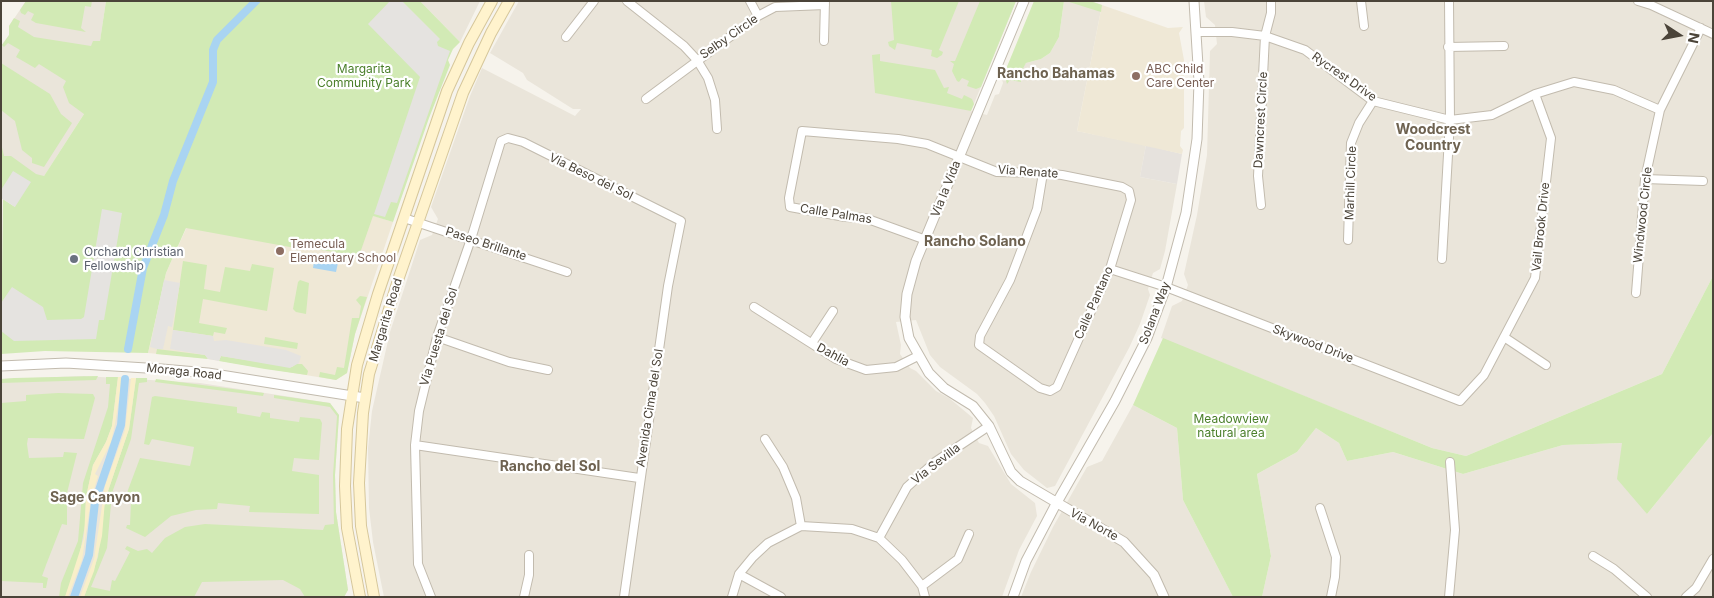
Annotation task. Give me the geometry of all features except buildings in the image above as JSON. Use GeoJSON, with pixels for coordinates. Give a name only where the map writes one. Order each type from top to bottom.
{"type":"FeatureCollection","features":[{"type":"Feature","properties":{"kind":"main road","name":"Margarita Road"},"geometry":{"type":"LineString","coordinates":[[360,597],[347,528],[345,486],[346,428],[351,396],[366,334],[447,91],[469,43],[492,1]]}},
{"type":"Feature","properties":{"kind":"main road","name":"Margarita Road"},"geometry":{"type":"LineString","coordinates":[[374,597],[361,526],[359,483],[365,398],[369,374],[418,222],[464,93],[477,61],[508,1]]}},
{"type":"Feature","properties":{"kind":"street"},"geometry":{"type":"LineString","coordinates":[[566,37],[594,1]]}},
{"type":"Feature","properties":{"kind":"street"},"geometry":{"type":"LineString","coordinates":[[627,1],[684,46],[697,60],[708,78],[715,100],[717,129]]}},
{"type":"Feature","properties":{"kind":"street"},"geometry":{"type":"LineString","coordinates":[[750,1],[758,16]]}},
{"type":"Feature","properties":{"kind":"street","name":"Via la Vida"},"geometry":{"type":"LineString","coordinates":[[1024,1],[916,261],[907,294],[905,317],[909,338],[929,373],[944,388],[973,406],[989,426],[1011,472],[1020,481],[1056,504]]}},
{"type":"Feature","properties":{"kind":"street","name":"Solana Way"},"geometry":{"type":"LineString","coordinates":[[1013,597],[1026,561],[1115,401],[1147,338],[1166,287],[1186,213],[1197,139],[1199,82],[1194,1]]}},
{"type":"Feature","properties":{"kind":"street","name":"Dawncrest Circle"},"geometry":{"type":"LineString","coordinates":[[1261,205],[1258,176],[1265,36],[1271,13],[1271,1]]}},
{"type":"Feature","properties":{"kind":"street"},"geometry":{"type":"LineString","coordinates":[[1361,1],[1364,26]]}},
{"type":"Feature","properties":{"kind":"street"},"geometry":{"type":"LineString","coordinates":[[1442,259],[1450,120],[1448,1]]}},
{"type":"Feature","properties":{"kind":"street"},"geometry":{"type":"LineString","coordinates":[[1638,1],[1651,5],[1713,34]]}},
{"type":"Feature","properties":{"kind":"street"},"geometry":{"type":"LineString","coordinates":[[824,41],[825,3]]}},
{"type":"Feature","properties":{"kind":"street","name":"Selby Circle"},"geometry":{"type":"LineString","coordinates":[[646,99],[758,16],[775,7],[825,3]]}},
{"type":"Feature","properties":{"kind":"street","name":"Windwood Circle"},"geometry":{"type":"LineString","coordinates":[[1636,293],[1645,179],[1660,110],[1701,28]]}},
{"type":"Feature","properties":{"kind":"street","name":"Rycrest Drive"},"geometry":{"type":"LineString","coordinates":[[1197,32],[1232,32],[1265,36],[1305,50],[1373,101],[1450,120],[1492,115],[1535,94],[1574,82],[1614,90],[1660,110]]}},
{"type":"Feature","properties":{"kind":"street"},"geometry":{"type":"LineString","coordinates":[[1448,47],[1504,46]]}},
{"type":"Feature","properties":{"kind":"street","name":"Vail Brook Drive"},"geometry":{"type":"LineString","coordinates":[[1460,400],[1484,375],[1535,278],[1551,138],[1535,94]]}},
{"type":"Feature","properties":{"kind":"street","name":"Marhill Circle"},"geometry":{"type":"LineString","coordinates":[[1348,240],[1351,143],[1359,123],[1373,101]]}},
{"type":"Feature","properties":{"kind":"street","name":"Via Renate"},"geometry":{"type":"LineString","coordinates":[[802,130],[898,139],[927,144],[997,172],[1043,173],[1122,187],[1129,191],[1131,200]]}},
{"type":"Feature","properties":{"kind":"street","name":"Calle Palmas"},"geometry":{"type":"LineString","coordinates":[[802,130],[790,207],[845,217],[865,218],[926,240]]}},
{"type":"Feature","properties":{"kind":"street","name":"Via Beso del Sol"},"geometry":{"type":"LineString","coordinates":[[501,141],[508,138],[523,142],[681,221]]}},
{"type":"Feature","properties":{"kind":"street","name":"Via Puesta del Sol"},"geometry":{"type":"LineString","coordinates":[[431,597],[418,564],[415,446],[427,370],[471,239],[501,141]]}},
{"type":"Feature","properties":{"kind":"street","name":"Calle Pantano"},"geometry":{"type":"LineString","coordinates":[[1043,173],[1037,209],[1010,280],[980,336],[979,345],[1040,388],[1050,391],[1057,387],[1110,269],[1131,200]]}},
{"type":"Feature","properties":{"kind":"street"},"geometry":{"type":"LineString","coordinates":[[1645,179],[1703,181]]}},
{"type":"Feature","properties":{"kind":"street","name":"Paseo Brillante"},"geometry":{"type":"LineString","coordinates":[[404,218],[567,272]]}},
{"type":"Feature","properties":{"kind":"street","name":"Avenida Cima del Sol"},"geometry":{"type":"LineString","coordinates":[[624,597],[639,478],[668,286],[681,221]]}},
{"type":"Feature","properties":{"kind":"street","name":"Skywood Drive"},"geometry":{"type":"LineString","coordinates":[[1110,269],[1166,287],[1460,400]]}},
{"type":"Feature","properties":{"kind":"street","name":"Dahlia"},"geometry":{"type":"LineString","coordinates":[[754,307],[836,359],[866,370],[896,367],[918,356]]}},
{"type":"Feature","properties":{"kind":"street"},"geometry":{"type":"LineString","coordinates":[[812,343],[833,311]]}},
{"type":"Feature","properties":{"kind":"street"},"geometry":{"type":"LineString","coordinates":[[437,337],[509,362],[548,370]]}},
{"type":"Feature","properties":{"kind":"street"},"geometry":{"type":"LineString","coordinates":[[1504,337],[1546,366]]}},
{"type":"Feature","properties":{"kind":"street","name":"Moraga Road"},"geometry":{"type":"LineString","coordinates":[[1,366],[66,363],[162,369],[217,375],[365,398]]}},
{"type":"Feature","properties":{"kind":"street","name":"Via Sevilla"},"geometry":{"type":"LineString","coordinates":[[879,538],[906,487],[934,462],[989,426]]}},
{"type":"Feature","properties":{"kind":"street"},"geometry":{"type":"LineString","coordinates":[[765,439],[783,467],[796,498],[801,526]]}},
{"type":"Feature","properties":{"kind":"street"},"geometry":{"type":"LineString","coordinates":[[415,446],[639,478]]}},
{"type":"Feature","properties":{"kind":"street"},"geometry":{"type":"LineString","coordinates":[[1449,597],[1455,530],[1450,462]]}},
{"type":"Feature","properties":{"kind":"street","name":"Via Norte"},"geometry":{"type":"LineString","coordinates":[[1056,504],[1124,542],[1154,575],[1164,597]]}},
{"type":"Feature","properties":{"kind":"street"},"geometry":{"type":"LineString","coordinates":[[1320,508],[1336,556],[1331,597]]}},
{"type":"Feature","properties":{"kind":"street"},"geometry":{"type":"LineString","coordinates":[[732,597],[739,574],[768,543],[801,526],[852,529],[879,538],[902,560],[922,586],[925,597]]}},
{"type":"Feature","properties":{"kind":"street"},"geometry":{"type":"LineString","coordinates":[[922,586],[958,559],[969,534]]}},
{"type":"Feature","properties":{"kind":"street"},"geometry":{"type":"LineString","coordinates":[[524,597],[529,575],[529,555]]}},
{"type":"Feature","properties":{"kind":"street"},"geometry":{"type":"LineString","coordinates":[[1593,556],[1614,569],[1647,597]]}},
{"type":"Feature","properties":{"kind":"street"},"geometry":{"type":"LineString","coordinates":[[1686,597],[1696,588],[1713,559]]}},
{"type":"Feature","properties":{"kind":"street"},"geometry":{"type":"LineString","coordinates":[[739,574],[781,597]]}},
{"type":"Feature","properties":{"kind":"shaded area"},"geometry":{"type":"Polygon","coordinates":[[[26,1],[106,1],[91,103],[39,184],[1,160],[1,46],[9,35],[9,26],[26,1]]]}},
{"type":"Feature","properties":{"kind":"shaded area"},"geometry":{"type":"Polygon","coordinates":[[[390,1],[402,1],[440,39],[437,42],[438,46],[450,51],[397,203],[391,202],[385,217],[374,214],[420,77],[368,24],[390,1]]]}},
{"type":"Feature","properties":{"kind":"shaded area"},"geometry":{"type":"Polygon","coordinates":[[[420,1],[480,1],[460,42],[420,1]]]}},
{"type":"Feature","properties":{"kind":"shaded area"},"geometry":{"type":"Polygon","coordinates":[[[519,1],[1016,1],[971,111],[987,115],[995,95],[999,94],[1003,83],[1002,79],[1009,62],[1023,66],[1026,63],[1041,59],[1050,53],[1059,37],[1064,1],[1090,1],[1102,5],[1077,131],[1146,145],[1140,177],[1177,184],[1165,251],[1160,269],[1153,273],[1148,289],[1150,295],[1140,324],[1055,486],[1047,488],[1024,470],[1011,454],[994,416],[985,403],[977,394],[940,367],[930,355],[916,320],[896,322],[901,345],[900,354],[910,368],[916,371],[936,391],[949,398],[973,418],[971,428],[979,443],[988,446],[1011,484],[1035,503],[1037,516],[1019,550],[1002,597],[384,597],[373,542],[369,508],[368,448],[372,411],[390,332],[420,240],[432,235],[438,219],[431,207],[470,96],[482,68],[575,116],[581,109],[573,109],[527,80],[523,73],[490,53],[519,1]]]}},
{"type":"Feature","properties":{"kind":"shaded area","name":"Woodcrest Country"},"geometry":{"type":"Polygon","coordinates":[[[1204,1],[1713,1],[1713,276],[1662,374],[1466,456],[1432,448],[1161,338],[1172,306],[1182,301],[1188,285],[1184,274],[1197,215],[1207,155],[1210,51],[1217,44],[1215,25],[1206,17],[1204,1]]]}},
{"type":"Feature","properties":{"kind":"shaded area","name":"ABC Child Care Center"},"geometry":{"type":"Polygon","coordinates":[[[1102,5],[1168,28],[1183,27],[1179,33],[1184,60],[1184,128],[1181,131],[1180,146],[1183,150],[1182,154],[1077,131],[1102,5]]]}},
{"type":"Feature","properties":{"kind":"shaded area"},"geometry":{"type":"Polygon","coordinates":[[[1146,145],[1182,154],[1177,184],[1140,177],[1146,145]]]}},
{"type":"Feature","properties":{"kind":"shaded area"},"geometry":{"type":"Polygon","coordinates":[[[13,171],[31,182],[15,207],[1,198],[1,190],[13,171]]]}},
{"type":"Feature","properties":{"kind":"shaded area"},"geometry":{"type":"Polygon","coordinates":[[[102,209],[122,213],[104,320],[99,320],[96,339],[14,341],[1,331],[1,303],[12,287],[43,307],[47,320],[81,319],[84,317],[102,209]]]}},
{"type":"Feature","properties":{"kind":"shaded area","name":"Temecula Elementary School"},"geometry":{"type":"Polygon","coordinates":[[[371,215],[393,222],[355,334],[347,373],[336,380],[202,358],[148,353],[166,273],[190,220],[371,215]]]}},
{"type":"Feature","properties":{"kind":"shaded area"},"geometry":{"type":"Polygon","coordinates":[[[164,280],[180,283],[172,327],[168,326],[163,349],[157,349],[150,347],[164,280]]]}},
{"type":"Feature","properties":{"kind":"shaded area"},"geometry":{"type":"Polygon","coordinates":[[[173,330],[213,336],[214,341],[226,340],[286,350],[301,356],[299,363],[290,368],[221,356],[219,361],[208,359],[205,355],[170,349],[173,330]]]}},
{"type":"Feature","properties":{"kind":"shaded area","name":"Sage Canyon"},"geometry":{"type":"Polygon","coordinates":[[[84,376],[200,383],[330,403],[339,415],[335,475],[336,512],[348,590],[344,597],[1,597],[1,379],[84,376]]]}},
{"type":"Feature","properties":{"kind":"shaded area"},"geometry":{"type":"Polygon","coordinates":[[[1133,405],[1177,428],[1183,500],[1233,597],[1021,597],[1053,527],[1087,467],[1102,461],[1133,405]]]}},
{"type":"Feature","properties":{"kind":"shaded area"},"geometry":{"type":"Polygon","coordinates":[[[1316,428],[1339,443],[1347,461],[1393,452],[1463,474],[1563,445],[1622,443],[1647,514],[1713,433],[1713,597],[1262,597],[1271,556],[1257,474],[1297,452],[1316,428]]]}},
{"type":"Feature","properties":{"kind":"green space"},"geometry":{"type":"Polygon","coordinates":[[[26,1],[92,1],[91,7],[85,6],[81,28],[86,32],[36,23],[31,20],[34,14],[28,11],[25,15],[21,13],[20,10],[26,1]]]}},
{"type":"Feature","properties":{"kind":"green space","name":"Margarita Community Park"},"geometry":{"type":"Polygon","coordinates":[[[106,1],[420,1],[460,42],[453,49],[448,60],[450,65],[429,118],[393,222],[373,216],[359,256],[308,248],[306,250],[186,228],[166,273],[148,353],[45,351],[1,354],[3,199],[15,207],[1,189],[1,143],[4,156],[11,156],[36,174],[44,176],[84,114],[69,103],[63,87],[66,81],[39,64],[35,68],[16,57],[20,50],[8,43],[4,47],[2,45],[9,35],[9,26],[14,18],[20,21],[18,27],[34,37],[91,46],[93,41],[100,41],[106,1]]]}},
{"type":"Feature","properties":{"kind":"green space"},"geometry":{"type":"Polygon","coordinates":[[[891,1],[959,1],[939,50],[943,52],[942,55],[937,58],[931,56],[932,50],[897,43],[895,50],[889,46],[888,42],[894,40],[891,1]]]}},
{"type":"Feature","properties":{"kind":"green space"},"geometry":{"type":"Polygon","coordinates":[[[980,1],[1016,1],[981,87],[976,89],[967,86],[969,81],[962,78],[959,82],[957,81],[952,71],[954,64],[950,61],[955,61],[980,1]]]}},
{"type":"Feature","properties":{"kind":"green space"},"geometry":{"type":"Polygon","coordinates":[[[1034,1],[1064,1],[1059,37],[1050,53],[1041,59],[1026,63],[1021,72],[1021,82],[1010,80],[1007,84],[1004,74],[1034,1]]]}},
{"type":"Feature","properties":{"kind":"green space"},"geometry":{"type":"Polygon","coordinates":[[[1066,1],[1090,1],[1102,5],[1101,12],[1066,1]]]}},
{"type":"Feature","properties":{"kind":"green space"},"geometry":{"type":"Polygon","coordinates":[[[880,54],[880,61],[935,70],[944,88],[949,87],[947,93],[962,99],[964,95],[972,99],[974,104],[971,111],[875,93],[872,55],[880,54]]]}},
{"type":"Feature","properties":{"kind":"green space"},"geometry":{"type":"Polygon","coordinates":[[[1,63],[50,94],[61,114],[72,123],[44,167],[32,163],[32,158],[22,150],[15,121],[1,110],[1,63]]]}},
{"type":"Feature","properties":{"kind":"green space"},"geometry":{"type":"Polygon","coordinates":[[[183,261],[207,265],[204,289],[220,292],[225,267],[250,271],[252,264],[274,268],[267,311],[203,299],[199,323],[227,328],[225,334],[214,332],[213,336],[173,330],[183,261]]]}},
{"type":"Feature","properties":{"kind":"green space","name":"Meadowview natural area"},"geometry":{"type":"Polygon","coordinates":[[[1713,276],[1713,433],[1647,514],[1617,479],[1622,443],[1563,445],[1463,474],[1393,452],[1347,461],[1339,443],[1316,428],[1297,452],[1257,474],[1271,556],[1262,597],[1233,597],[1183,500],[1177,428],[1133,405],[1163,338],[1432,448],[1466,456],[1662,374],[1713,276]]]}},
{"type":"Feature","properties":{"kind":"green space"},"geometry":{"type":"Polygon","coordinates":[[[300,280],[309,283],[306,314],[296,312],[293,309],[300,280]]]}},
{"type":"Feature","properties":{"kind":"green space"},"geometry":{"type":"Polygon","coordinates":[[[360,296],[367,297],[355,334],[347,373],[336,380],[319,377],[320,372],[335,375],[337,367],[344,368],[352,318],[359,318],[361,306],[356,300],[360,296]]]}},
{"type":"Feature","properties":{"kind":"green space"},"geometry":{"type":"Polygon","coordinates":[[[265,337],[298,343],[297,349],[264,344],[265,337]]]}},
{"type":"Feature","properties":{"kind":"green space"},"geometry":{"type":"Polygon","coordinates":[[[157,349],[205,355],[208,359],[156,354],[157,349]]]}},
{"type":"Feature","properties":{"kind":"green space"},"geometry":{"type":"Polygon","coordinates":[[[221,356],[292,367],[296,364],[302,364],[308,371],[307,375],[219,361],[221,356]]]}},
{"type":"Feature","properties":{"kind":"green space"},"geometry":{"type":"Polygon","coordinates":[[[98,376],[96,380],[1,383],[1,379],[14,378],[98,376]]]}},
{"type":"Feature","properties":{"kind":"green space"},"geometry":{"type":"Polygon","coordinates":[[[106,377],[118,377],[112,426],[106,442],[93,465],[86,497],[85,525],[79,558],[65,597],[59,597],[61,583],[78,541],[83,483],[108,407],[110,384],[106,384],[106,377]]]}},
{"type":"Feature","properties":{"kind":"green space"},"geometry":{"type":"Polygon","coordinates":[[[136,378],[147,378],[147,382],[139,383],[131,439],[112,493],[107,548],[91,587],[110,591],[112,580],[115,581],[130,552],[125,549],[127,546],[138,551],[147,549],[152,553],[165,538],[185,527],[205,524],[323,530],[325,525],[334,524],[333,475],[337,416],[330,407],[274,398],[274,395],[330,403],[339,415],[335,475],[336,512],[348,590],[344,597],[305,597],[300,589],[283,580],[202,582],[194,597],[84,597],[98,557],[105,500],[129,429],[136,378]]]}},
{"type":"Feature","properties":{"kind":"green space"},"geometry":{"type":"Polygon","coordinates":[[[156,379],[264,393],[263,396],[155,382],[156,379]]]}},
{"type":"Feature","properties":{"kind":"green space"},"geometry":{"type":"Polygon","coordinates":[[[58,393],[93,394],[95,398],[84,439],[28,438],[29,458],[63,457],[64,452],[77,453],[67,493],[67,525],[62,524],[42,576],[48,578],[46,588],[43,588],[43,583],[1,581],[1,403],[26,401],[26,395],[58,393]]]}},
{"type":"Feature","properties":{"kind":"green space"},"geometry":{"type":"Polygon","coordinates":[[[152,397],[237,407],[237,413],[260,417],[262,412],[270,413],[270,418],[299,422],[300,417],[320,419],[322,423],[319,460],[294,458],[292,471],[319,475],[319,514],[249,512],[250,506],[218,503],[217,509],[196,510],[171,516],[145,537],[126,528],[127,525],[130,525],[131,501],[125,498],[140,458],[190,466],[192,458],[194,447],[152,439],[149,445],[144,444],[152,397]]]}},
{"type":"Feature","properties":{"kind":"sand"},"geometry":{"type":"Polygon","coordinates":[[[118,377],[121,377],[121,386],[111,442],[95,474],[98,476],[91,499],[82,560],[68,597],[65,597],[84,538],[86,497],[93,465],[106,442],[112,426],[118,377]]]}},
{"type":"Feature","properties":{"kind":"sand"},"geometry":{"type":"Polygon","coordinates":[[[131,378],[136,378],[129,429],[105,500],[102,536],[94,571],[84,597],[80,597],[94,559],[105,486],[125,430],[131,378]]]}},
{"type":"Feature","properties":{"kind":"water"},"geometry":{"type":"Polygon","coordinates":[[[315,254],[339,258],[336,272],[313,268],[315,254]]]}},
{"type":"Feature","properties":{"kind":"waterway"},"geometry":{"type":"LineString","coordinates":[[128,349],[143,268],[164,215],[173,181],[213,82],[213,50],[217,40],[256,1]]}},
{"type":"Feature","properties":{"kind":"waterway"},"geometry":{"type":"LineString","coordinates":[[74,597],[89,555],[95,502],[121,425],[125,379]]}},
{"type":"Feature","properties":{"kind":"place","name":"ABC Child Care Center"},"geometry":{"type":"Point","coordinates":[1136,76]}},
{"type":"Feature","properties":{"kind":"place","name":"Temecula Elementary School"},"geometry":{"type":"Point","coordinates":[280,251]}},
{"type":"Feature","properties":{"kind":"place","name":"Orchard Christian Fellowship"},"geometry":{"type":"Point","coordinates":[74,259]}},
{"type":"Feature","properties":{"kind":"district","name":"Rancho Bahamas"},"geometry":{"type":"Point","coordinates":[1056,74]}},
{"type":"Feature","properties":{"kind":"district","name":"Woodcrest Country"},"geometry":{"type":"Point","coordinates":[1433,138]}},
{"type":"Feature","properties":{"kind":"district","name":"Rancho Solano"},"geometry":{"type":"Point","coordinates":[975,242]}},
{"type":"Feature","properties":{"kind":"district","name":"Rancho del Sol"},"geometry":{"type":"Point","coordinates":[550,467]}},
{"type":"Feature","properties":{"kind":"district","name":"Sage Canyon"},"geometry":{"type":"Point","coordinates":[95,498]}}]}
